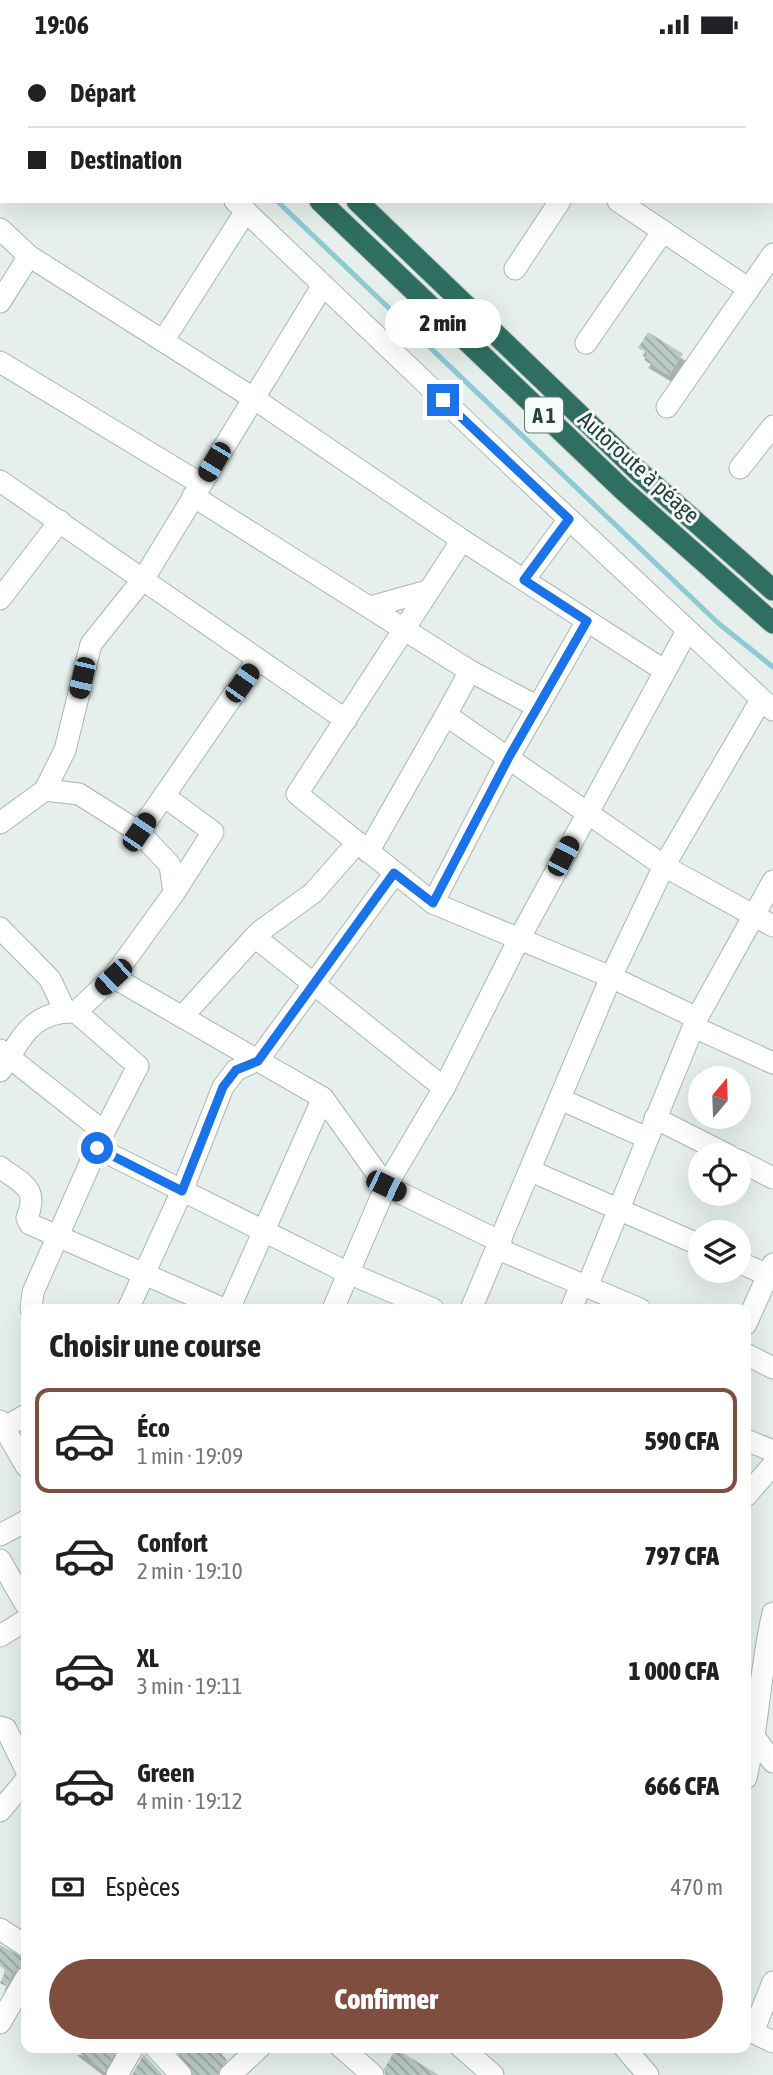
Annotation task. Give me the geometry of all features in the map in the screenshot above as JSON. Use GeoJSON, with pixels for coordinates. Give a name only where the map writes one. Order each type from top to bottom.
{"type":"FeatureCollection","features":[{"type":"Feature","properties":{"kind":"highway","name":"Autoroute à péage"},"geometry":{"type":"LineString","coordinates":[[322,203],[623,490],[773,623]]}},
{"type":"Feature","properties":{"kind":"highway","name":"A 1"},"geometry":{"type":"LineString","coordinates":[[359,203],[638,471],[773,590]]}},
{"type":"Feature","properties":{"kind":"street"},"geometry":{"type":"LineString","coordinates":[[515,269],[560,203]]}},
{"type":"Feature","properties":{"kind":"street"},"geometry":{"type":"LineString","coordinates":[[621,203],[749,289]]}},
{"type":"Feature","properties":{"kind":"street"},"geometry":{"type":"LineString","coordinates":[[163,341],[240,206],[767,705],[664,866],[611,977],[473,1304]]}},
{"type":"Feature","properties":{"kind":"street"},"geometry":{"type":"LineString","coordinates":[[0,229],[29,256],[253,398],[462,540],[665,671]]}},
{"type":"Feature","properties":{"kind":"street"},"geometry":{"type":"LineString","coordinates":[[586,342],[663,231]]}},
{"type":"Feature","properties":{"kind":"street"},"geometry":{"type":"LineString","coordinates":[[667,407],[773,254]]}},
{"type":"Feature","properties":{"kind":"street"},"geometry":{"type":"LineString","coordinates":[[0,302],[29,256]]}},
{"type":"Feature","properties":{"kind":"street"},"geometry":{"type":"LineString","coordinates":[[0,823],[45,790],[65,750],[91,644],[144,577],[323,285]]}},
{"type":"Feature","properties":{"kind":"street"},"geometry":{"type":"LineString","coordinates":[[0,362],[402,628],[470,671],[538,707]]}},
{"type":"Feature","properties":{"kind":"street"},"geometry":{"type":"LineString","coordinates":[[740,468],[773,426]]}},
{"type":"Feature","properties":{"kind":"street"},"geometry":{"type":"LineString","coordinates":[[0,481],[144,577],[257,661],[346,720]]}},
{"type":"Feature","properties":{"kind":"street"},"geometry":{"type":"LineString","coordinates":[[524,580],[569,519]]}},
{"type":"Feature","properties":{"kind":"street"},"geometry":{"type":"LineString","coordinates":[[0,599],[60,521]]}},
{"type":"Feature","properties":{"kind":"street"},"geometry":{"type":"LineString","coordinates":[[462,540],[402,628],[297,794],[433,903],[518,941],[611,977],[773,1063]]}},
{"type":"Feature","properties":{"kind":"street"},"geometry":{"type":"LineString","coordinates":[[370,607],[427,591]]}},
{"type":"Feature","properties":{"kind":"street"},"geometry":{"type":"LineString","coordinates":[[433,903],[509,757],[587,621]]}},
{"type":"Feature","properties":{"kind":"street"},"geometry":{"type":"LineString","coordinates":[[335,1304],[346,1272],[386,1186],[444,1088],[518,941],[687,631]]}},
{"type":"Feature","properties":{"kind":"street"},"geometry":{"type":"LineString","coordinates":[[139,832],[257,661]]}},
{"type":"Feature","properties":{"kind":"street"},"geometry":{"type":"LineString","coordinates":[[182,1017],[255,937],[313,893],[362,847],[446,715],[470,671]]}},
{"type":"Feature","properties":{"kind":"street"},"geometry":{"type":"LineString","coordinates":[[446,715],[664,866],[773,926]]}},
{"type":"Feature","properties":{"kind":"street"},"geometry":{"type":"LineString","coordinates":[[45,790],[79,795],[139,832],[170,865],[174,893]]}},
{"type":"Feature","properties":{"kind":"street"},"geometry":{"type":"LineString","coordinates":[[164,796],[213,832],[174,893],[113,977],[71,1011],[50,1012],[32,1025],[3,1059],[100,1140],[182,1191],[346,1272],[421,1304]]}},
{"type":"Feature","properties":{"kind":"street"},"geometry":{"type":"LineString","coordinates":[[130,1304],[182,1191],[223,1087],[236,1070],[258,1061],[394,873]]}},
{"type":"Feature","properties":{"kind":"street"},"geometry":{"type":"LineString","coordinates":[[574,1304],[618,1209],[696,1022],[772,883]]}},
{"type":"Feature","properties":{"kind":"street"},"geometry":{"type":"LineString","coordinates":[[0,928],[50,979],[71,1011],[138,1066],[100,1140],[60,1236],[33,1292],[32,1304]]}},
{"type":"Feature","properties":{"kind":"street"},"geometry":{"type":"LineString","coordinates":[[255,937],[444,1088]]}},
{"type":"Feature","properties":{"kind":"street"},"geometry":{"type":"LineString","coordinates":[[113,977],[323,1098],[386,1186],[500,1246],[628,1304]]}},
{"type":"Feature","properties":{"kind":"street"},"geometry":{"type":"LineString","coordinates":[[231,1304],[323,1098]]}},
{"type":"Feature","properties":{"kind":"street"},"geometry":{"type":"LineString","coordinates":[[560,1099],[647,1138]]}},
{"type":"Feature","properties":{"kind":"street"},"geometry":{"type":"LineString","coordinates":[[655,1118],[704,1143]]}},
{"type":"Feature","properties":{"kind":"street"},"geometry":{"type":"LineString","coordinates":[[0,1167],[31,1191],[33,1202],[27,1218],[30,1224],[213,1304]]}},
{"type":"Feature","properties":{"kind":"street"},"geometry":{"type":"LineString","coordinates":[[751,1167],[773,1178]]}},
{"type":"Feature","properties":{"kind":"street"},"geometry":{"type":"LineString","coordinates":[[531,1171],[688,1240]]}},
{"type":"Feature","properties":{"kind":"street"},"geometry":{"type":"LineString","coordinates":[[751,1266],[771,1272],[751,1314]]}},
{"type":"Feature","properties":{"kind":"street"},"geometry":{"type":"LineString","coordinates":[[751,1357],[773,1368]]}},
{"type":"Feature","properties":{"kind":"street"},"geometry":{"type":"LineString","coordinates":[[21,1417],[1,1426],[21,1458]]}},
{"type":"Feature","properties":{"kind":"street"},"geometry":{"type":"LineString","coordinates":[[751,1442],[773,1451]]}},
{"type":"Feature","properties":{"kind":"street"},"geometry":{"type":"LineString","coordinates":[[751,1490],[773,1465]]}},
{"type":"Feature","properties":{"kind":"street"},"geometry":{"type":"LineString","coordinates":[[0,1535],[21,1524]]}},
{"type":"Feature","properties":{"kind":"street"},"geometry":{"type":"LineString","coordinates":[[0,1560],[21,1596]]}},
{"type":"Feature","properties":{"kind":"street"},"geometry":{"type":"LineString","coordinates":[[772,1619],[754,1661],[751,1745],[773,1762]]}},
{"type":"Feature","properties":{"kind":"street"},"geometry":{"type":"LineString","coordinates":[[0,1636],[21,1623]]}},
{"type":"Feature","properties":{"kind":"street"},"geometry":{"type":"LineString","coordinates":[[0,1727],[6,1728],[21,1760]]}},
{"type":"Feature","properties":{"kind":"street"},"geometry":{"type":"LineString","coordinates":[[0,1811],[21,1786]]}},
{"type":"Feature","properties":{"kind":"street"},"geometry":{"type":"LineString","coordinates":[[0,1929],[21,1943]]}},
{"type":"Feature","properties":{"kind":"street"},"geometry":{"type":"LineString","coordinates":[[751,2029],[773,1982]]}},
{"type":"Feature","properties":{"kind":"street"},"geometry":{"type":"LineString","coordinates":[[0,2023],[21,1987]]}},
{"type":"Feature","properties":{"kind":"street"},"geometry":{"type":"LineString","coordinates":[[751,2031],[773,2042]]}},
{"type":"Feature","properties":{"kind":"street"},"geometry":{"type":"LineString","coordinates":[[117,2075],[130,2053]]}},
{"type":"Feature","properties":{"kind":"street"},"geometry":{"type":"LineString","coordinates":[[161,2053],[181,2075]]}},
{"type":"Feature","properties":{"kind":"street"},"geometry":{"type":"LineString","coordinates":[[230,2075],[254,2053]]}},
{"type":"Feature","properties":{"kind":"street"},"geometry":{"type":"LineString","coordinates":[[348,2053],[373,2075]]}},
{"type":"Feature","properties":{"kind":"street"},"geometry":{"type":"LineString","coordinates":[[469,2053],[486,2066]]}},
{"type":"Feature","properties":{"kind":"street"},"geometry":{"type":"LineString","coordinates":[[628,2053],[639,2072]]}},
{"type":"Feature","properties":{"kind":"street"},"geometry":{"type":"LineString","coordinates":[[639,2072],[647,2053]]}},
{"type":"Feature","properties":{"kind":"building"},"geometry":{"type":"Polygon","coordinates":[[[648,332],[683,354],[669,375],[644,360],[648,353],[638,348],[648,332]]]}},
{"type":"Feature","properties":{"kind":"building"},"geometry":{"type":"Polygon","coordinates":[[[0,1945],[21,1956],[21,1968],[15,1971],[6,1986],[0,1983],[6,1970],[0,1966],[0,1945]]]}},
{"type":"Feature","properties":{"kind":"building"},"geometry":{"type":"Polygon","coordinates":[[[80,2053],[115,2053],[105,2072],[80,2053]]]}},
{"type":"Feature","properties":{"kind":"building"},"geometry":{"type":"Polygon","coordinates":[[[178,2053],[221,2053],[227,2060],[217,2075],[195,2075],[178,2053]]]}},
{"type":"Feature","properties":{"kind":"building"},"geometry":{"type":"Polygon","coordinates":[[[394,2053],[403,2053],[439,2075],[386,2075],[384,2069],[394,2053]]]}},
{"type":"Feature","properties":{"kind":"building"},"geometry":{"type":"Polygon","coordinates":[[[144,2054],[145,2056],[163,2075],[132,2075],[144,2054]]]}},
{"type":"Feature","properties":{"kind":"waterway"},"geometry":{"type":"LineString","coordinates":[[279,203],[718,623],[773,667]]}},
{"type":"Feature","properties":{"kind":"route"},"geometry":{"type":"LineString","coordinates":[[97,1148],[182,1191],[223,1087],[236,1070],[258,1061],[394,873],[433,903],[509,757],[587,621],[524,580],[569,519],[443,400]]}}]}
